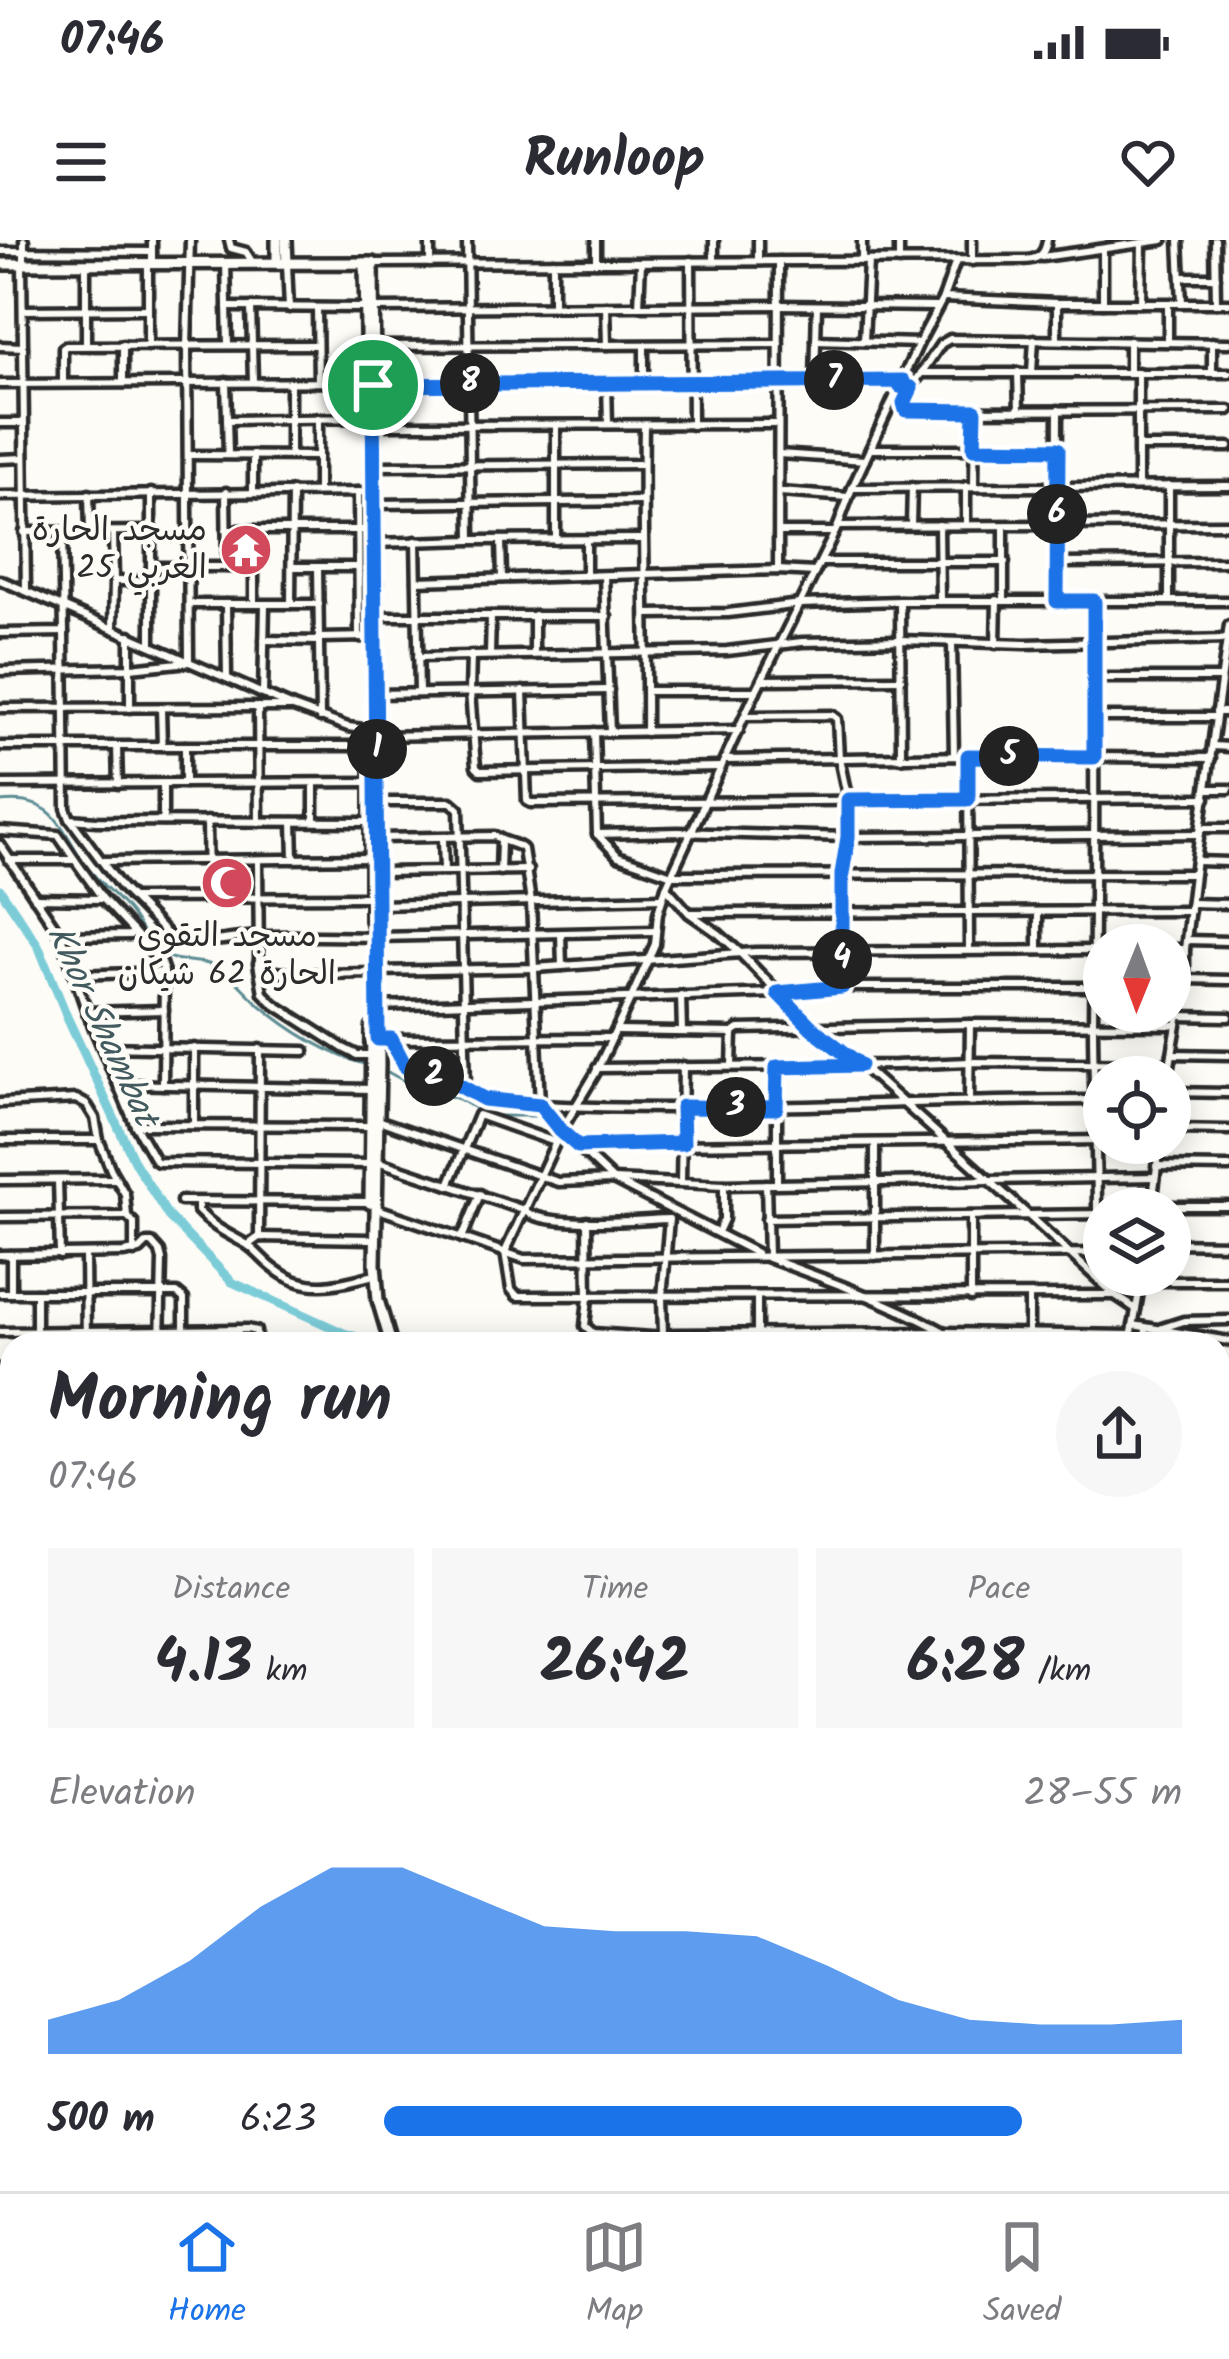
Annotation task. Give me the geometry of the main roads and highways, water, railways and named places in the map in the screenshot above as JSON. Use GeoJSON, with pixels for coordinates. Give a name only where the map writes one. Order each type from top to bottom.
{"type":"FeatureCollection","features":[{"type":"Feature","properties":{"kind":"main road"},"geometry":{"type":"LineString","coordinates":[[282,244],[282,263]]}},
{"type":"Feature","properties":{"kind":"main road"},"geometry":{"type":"LineString","coordinates":[[0,264],[23,260],[369,263],[376,616],[370,782],[375,937],[373,1205],[380,1321]]}},
{"type":"Feature","properties":{"kind":"main road"},"geometry":{"type":"LineString","coordinates":[[369,308],[369,383]]}},
{"type":"Feature","properties":{"kind":"main road"},"geometry":{"type":"LineString","coordinates":[[370,422],[363,530],[364,636],[377,802],[374,901]]}},
{"type":"Feature","properties":{"kind":"main road"},"geometry":{"type":"LineString","coordinates":[[374,1123],[375,972]]}},
{"type":"Feature","properties":{"kind":"main road"},"geometry":{"type":"LineString","coordinates":[[373,1205],[372,1302],[384,1332]]}},
{"type":"Feature","properties":{"kind":"waterway"},"geometry":{"type":"LineString","coordinates":[[0,802],[34,804],[55,818],[87,867],[158,951],[219,968],[298,1033],[371,1066]]}},
{"type":"Feature","properties":{"kind":"waterway","name":"Khor Shambat"},"geometry":{"type":"LineString","coordinates":[[0,889],[38,945],[135,1163],[168,1216],[232,1282],[342,1332]]}},
{"type":"Feature","properties":{"kind":"waterway"},"geometry":{"type":"LineString","coordinates":[[380,1068],[483,1113],[538,1116],[549,1127]]}},
{"type":"Feature","properties":{"kind":"place","name":"مسجد الحارة 25 الغربي"},"geometry":{"type":"Point","coordinates":[246,550]}},
{"type":"Feature","properties":{"kind":"place","name":"مسجد التقوى الحارة 62 شيكان"},"geometry":{"type":"Point","coordinates":[227,883]}}]}
